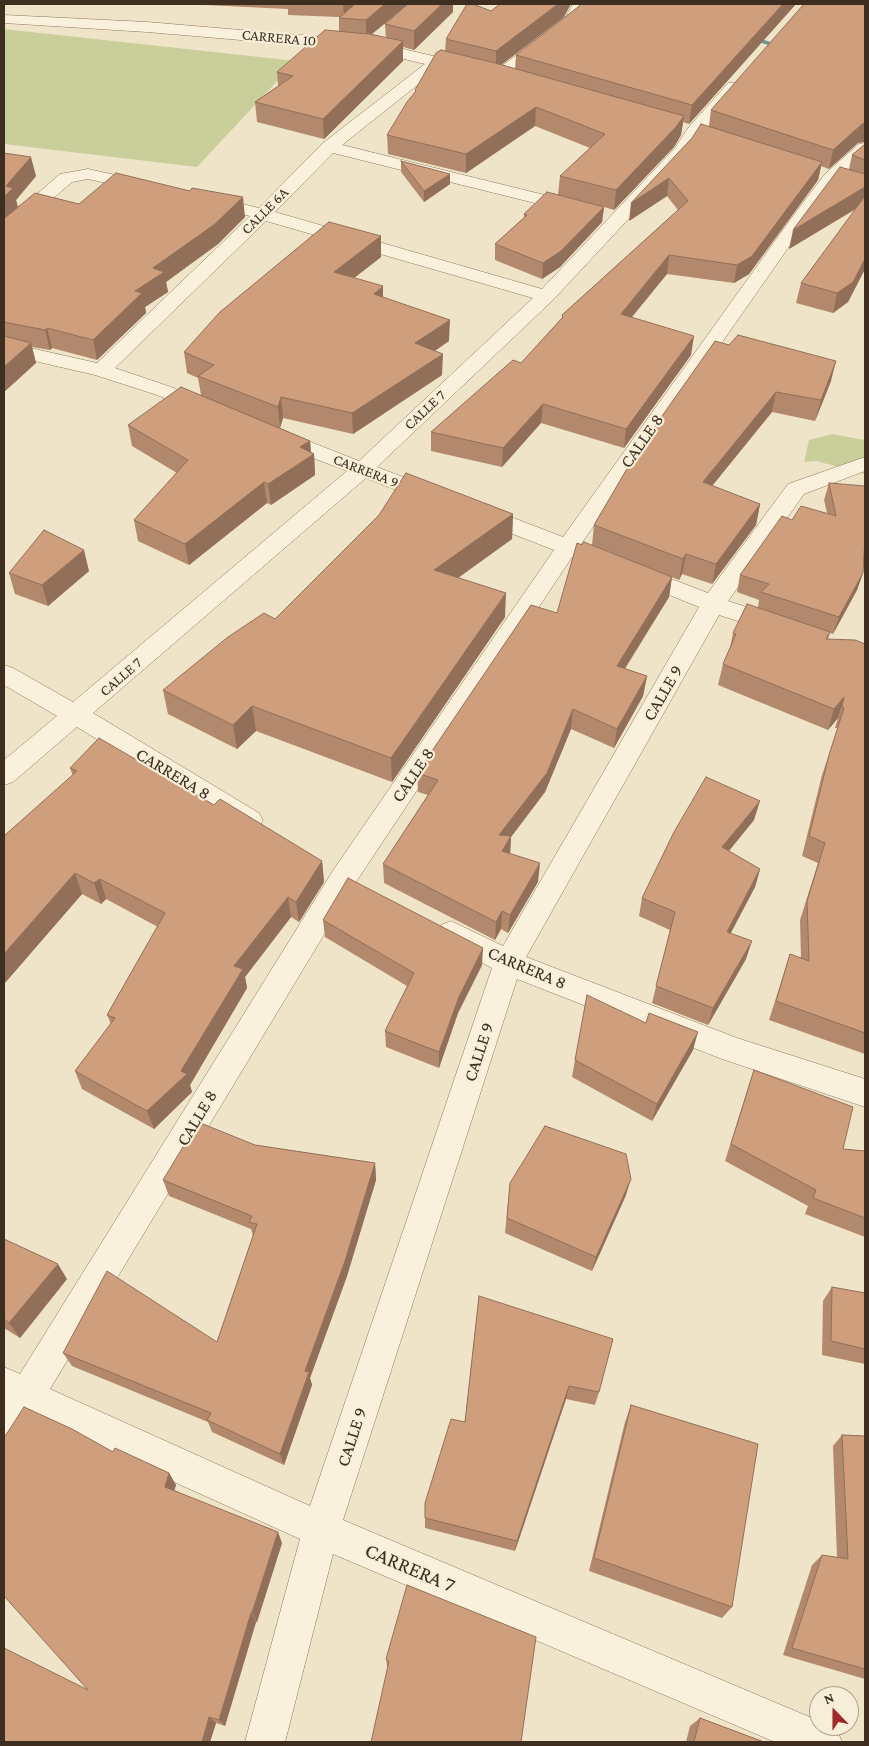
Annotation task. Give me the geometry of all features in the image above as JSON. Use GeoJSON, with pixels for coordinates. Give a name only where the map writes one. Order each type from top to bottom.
{"type":"FeatureCollection","features":[{"type":"Feature","properties":{"kind":"street"},"geometry":{"type":"LineString","coordinates":[[499,76],[566,25],[580,4]]}},
{"type":"Feature","properties":{"kind":"street","name":"CARRERA 10"},"geometry":{"type":"LineString","coordinates":[[4,19],[147,27],[370,46],[499,76],[517,82]]}},
{"type":"Feature","properties":{"kind":"street"},"geometry":{"type":"LineString","coordinates":[[370,46],[385,34]]}},
{"type":"Feature","properties":{"kind":"street","name":"CALLE 6A"},"geometry":{"type":"LineString","coordinates":[[101,370],[263,214],[329,147],[437,62]]}},
{"type":"Feature","properties":{"kind":"street","name":"CALLE 7"},"geometry":{"type":"LineString","coordinates":[[4,775],[362,470],[546,296],[682,151],[694,132],[746,72]]}},
{"type":"Feature","properties":{"kind":"street"},"geometry":{"type":"LineString","coordinates":[[676,127],[712,138]]}},
{"type":"Feature","properties":{"kind":"street"},"geometry":{"type":"LineString","coordinates":[[329,147],[620,219]]}},
{"type":"Feature","properties":{"kind":"street","name":"CALLE 8"},"geometry":{"type":"LineString","coordinates":[[4,1433],[16,1390],[344,877],[568,546],[796,224],[831,177],[865,148]]}},
{"type":"Feature","properties":{"kind":"street"},"geometry":{"type":"LineString","coordinates":[[4,232],[66,178],[88,174],[162,191]]}},
{"type":"Feature","properties":{"kind":"street"},"geometry":{"type":"LineString","coordinates":[[190,197],[263,214],[546,296]]}},
{"type":"Feature","properties":{"kind":"street"},"geometry":{"type":"LineString","coordinates":[[4,348],[101,370],[164,391],[227,416]]}},
{"type":"Feature","properties":{"kind":"street","name":"CARRERA 9"},"geometry":{"type":"LineString","coordinates":[[254,427],[362,470],[568,546],[713,604],[794,631]]}},
{"type":"Feature","properties":{"kind":"street","name":"CALLE 9"},"geometry":{"type":"LineString","coordinates":[[265,1742],[321,1530],[508,963],[713,604],[796,489],[865,464]]}},
{"type":"Feature","properties":{"kind":"street","name":"CARRERA 8"},"geometry":{"type":"LineString","coordinates":[[4,674],[76,715],[268,832]]}},
{"type":"Feature","properties":{"kind":"street"},"geometry":{"type":"LineString","coordinates":[[319,862],[370,891]]}},
{"type":"Feature","properties":{"kind":"street","name":"CARRERA 8"},"geometry":{"type":"LineString","coordinates":[[430,922],[508,963],[733,1050],[865,1093]]}},
{"type":"Feature","properties":{"kind":"street","name":"CARRERA 7"},"geometry":{"type":"LineString","coordinates":[[16,1390],[321,1530],[822,1742]]}},
{"type":"Feature","properties":{"kind":"green space"},"geometry":{"type":"Polygon","coordinates":[[[4,29],[296,61],[197,167],[4,144],[4,29]]]}},
{"type":"Feature","properties":{"kind":"green space"},"geometry":{"type":"Polygon","coordinates":[[[832,434],[865,440],[865,474],[816,461],[804,462],[809,440],[832,434]]]}},
{"type":"Feature","properties":{"kind":"building"},"geometry":{"type":"Polygon","coordinates":[[[355,4],[385,4],[366,20],[339,18],[355,4]]]}},
{"type":"Feature","properties":{"kind":"building"},"geometry":{"type":"Polygon","coordinates":[[[408,4],[442,4],[414,31],[385,24],[408,4]]]}},
{"type":"Feature","properties":{"kind":"building"},"geometry":{"type":"Polygon","coordinates":[[[467,4],[473,4],[491,11],[500,4],[558,4],[496,51],[446,39],[467,4]]]}},
{"type":"Feature","properties":{"kind":"building"},"geometry":{"type":"Polygon","coordinates":[[[581,4],[783,4],[692,105],[516,55],[581,4]]]}},
{"type":"Feature","properties":{"kind":"building"},"geometry":{"type":"Polygon","coordinates":[[[804,4],[865,4],[865,123],[833,150],[711,110],[804,4]]]}},
{"type":"Feature","properties":{"kind":"building"},"geometry":{"type":"Polygon","coordinates":[[[325,30],[369,34],[403,41],[323,119],[255,102],[293,76],[277,72],[325,30]]]}},
{"type":"Feature","properties":{"kind":"building"},"geometry":{"type":"Polygon","coordinates":[[[441,50],[495,63],[684,116],[676,127],[616,190],[560,176],[605,134],[536,107],[466,154],[387,135],[416,91],[436,53],[441,50]]]}},
{"type":"Feature","properties":{"kind":"building"},"geometry":{"type":"Polygon","coordinates":[[[701,124],[822,162],[752,256],[737,265],[669,255],[621,314],[694,336],[626,429],[543,404],[503,448],[431,432],[513,360],[521,363],[563,317],[562,315],[688,201],[669,178],[631,203],[692,138],[701,124]]]}},
{"type":"Feature","properties":{"kind":"building"},"geometry":{"type":"Polygon","coordinates":[[[865,144],[865,160],[852,155],[865,144]]]}},
{"type":"Feature","properties":{"kind":"building"},"geometry":{"type":"Polygon","coordinates":[[[4,153],[31,157],[6,186],[13,188],[4,197],[4,153]]]}},
{"type":"Feature","properties":{"kind":"building"},"geometry":{"type":"Polygon","coordinates":[[[401,161],[450,174],[424,191],[401,161]]]}},
{"type":"Feature","properties":{"kind":"building"},"geometry":{"type":"Polygon","coordinates":[[[840,167],[865,174],[865,187],[793,230],[840,167]]]}},
{"type":"Feature","properties":{"kind":"building"},"geometry":{"type":"Polygon","coordinates":[[[116,173],[190,191],[192,188],[243,197],[215,224],[153,268],[164,272],[135,291],[142,293],[93,340],[47,328],[45,330],[4,322],[4,218],[35,193],[79,204],[116,173]]]}},
{"type":"Feature","properties":{"kind":"building"},"geometry":{"type":"Polygon","coordinates":[[[547,192],[604,207],[561,251],[543,263],[495,244],[527,215],[524,214],[547,192]]]}},
{"type":"Feature","properties":{"kind":"building"},"geometry":{"type":"Polygon","coordinates":[[[865,196],[865,259],[853,282],[837,293],[801,283],[865,196]]]}},
{"type":"Feature","properties":{"kind":"building"},"geometry":{"type":"Polygon","coordinates":[[[329,222],[381,236],[334,272],[383,286],[374,294],[450,320],[415,343],[443,354],[352,413],[281,397],[278,407],[198,376],[214,365],[184,352],[220,312],[329,222]]]}},
{"type":"Feature","properties":{"kind":"building"},"geometry":{"type":"Polygon","coordinates":[[[738,335],[836,361],[821,400],[776,392],[703,482],[760,504],[716,564],[686,554],[683,559],[594,525],[638,450],[715,341],[729,345],[738,335]]]}},
{"type":"Feature","properties":{"kind":"building"},"geometry":{"type":"Polygon","coordinates":[[[4,336],[31,343],[4,367],[4,336]]]}},
{"type":"Feature","properties":{"kind":"building"},"geometry":{"type":"Polygon","coordinates":[[[181,387],[310,441],[300,447],[314,454],[268,484],[264,482],[185,544],[134,520],[188,460],[128,425],[181,387]]]}},
{"type":"Feature","properties":{"kind":"building"},"geometry":{"type":"Polygon","coordinates":[[[406,473],[513,514],[434,570],[506,593],[391,758],[252,706],[233,725],[163,690],[228,637],[264,613],[275,619],[379,515],[406,473]]]}},
{"type":"Feature","properties":{"kind":"building"},"geometry":{"type":"Polygon","coordinates":[[[829,483],[865,486],[863,573],[839,617],[761,592],[769,584],[740,575],[782,516],[792,520],[801,506],[836,516],[829,483]]]}},
{"type":"Feature","properties":{"kind":"building"},"geometry":{"type":"Polygon","coordinates":[[[44,530],[84,550],[42,585],[9,573],[44,530]]]}},
{"type":"Feature","properties":{"kind":"building"},"geometry":{"type":"Polygon","coordinates":[[[584,542],[672,577],[617,666],[647,676],[617,729],[573,709],[547,773],[499,835],[511,836],[502,851],[540,863],[510,915],[502,911],[496,922],[383,864],[438,780],[417,773],[531,605],[557,613],[577,543],[582,545],[584,542]]]}},
{"type":"Feature","properties":{"kind":"building"},"geometry":{"type":"Polygon","coordinates":[[[747,604],[830,632],[826,639],[855,640],[865,644],[865,1033],[776,1001],[790,954],[809,961],[807,901],[825,843],[809,836],[829,755],[844,708],[842,707],[844,697],[834,709],[723,664],[736,634],[733,633],[747,604]]]}},
{"type":"Feature","properties":{"kind":"building"},"geometry":{"type":"Polygon","coordinates":[[[99,738],[214,805],[220,799],[322,861],[296,902],[288,897],[234,966],[243,969],[181,1071],[187,1074],[147,1111],[75,1071],[115,1018],[107,1015],[165,913],[100,879],[94,883],[75,873],[4,954],[4,836],[77,771],[70,768],[99,738]]]}},
{"type":"Feature","properties":{"kind":"building"},"geometry":{"type":"Polygon","coordinates":[[[706,777],[760,801],[722,847],[760,869],[727,932],[752,941],[713,1008],[656,986],[675,912],[642,898],[674,832],[706,777]]]}},
{"type":"Feature","properties":{"kind":"building"},"geometry":{"type":"Polygon","coordinates":[[[348,878],[483,948],[459,997],[439,1052],[385,1031],[414,973],[323,920],[348,878]]]}},
{"type":"Feature","properties":{"kind":"building"},"geometry":{"type":"Polygon","coordinates":[[[587,995],[646,1023],[649,1013],[698,1032],[657,1104],[575,1060],[587,995]]]}},
{"type":"Feature","properties":{"kind":"building"},"geometry":{"type":"Polygon","coordinates":[[[754,1070],[853,1107],[843,1149],[865,1151],[865,1218],[813,1198],[816,1190],[731,1144],[754,1070]]]}},
{"type":"Feature","properties":{"kind":"building"},"geometry":{"type":"Polygon","coordinates":[[[198,1122],[255,1145],[375,1163],[345,1261],[305,1371],[309,1372],[280,1454],[207,1420],[211,1413],[63,1353],[107,1271],[217,1342],[257,1224],[249,1222],[252,1216],[163,1180],[198,1122]]]}},
{"type":"Feature","properties":{"kind":"building"},"geometry":{"type":"Polygon","coordinates":[[[545,1126],[626,1154],[631,1179],[596,1257],[507,1218],[510,1183],[545,1126]]]}},
{"type":"Feature","properties":{"kind":"building"},"geometry":{"type":"Polygon","coordinates":[[[4,1239],[58,1264],[9,1323],[4,1319],[4,1239]]]}},
{"type":"Feature","properties":{"kind":"building"},"geometry":{"type":"Polygon","coordinates":[[[832,1287],[865,1293],[865,1349],[831,1341],[832,1287]]]}},
{"type":"Feature","properties":{"kind":"building"},"geometry":{"type":"Polygon","coordinates":[[[479,1296],[613,1339],[599,1392],[569,1386],[517,1541],[425,1518],[425,1503],[451,1419],[465,1422],[479,1296]]]}},
{"type":"Feature","properties":{"kind":"building"},"geometry":{"type":"Polygon","coordinates":[[[631,1405],[758,1444],[732,1607],[594,1558],[631,1405]]]}},
{"type":"Feature","properties":{"kind":"building"},"geometry":{"type":"Polygon","coordinates":[[[24,1407],[72,1429],[113,1452],[115,1448],[169,1473],[165,1487],[278,1532],[251,1613],[219,1720],[209,1717],[202,1742],[4,1742],[4,1648],[88,1690],[4,1596],[4,1438],[24,1407]]]}},
{"type":"Feature","properties":{"kind":"building"},"geometry":{"type":"Polygon","coordinates":[[[842,1435],[865,1436],[865,1669],[792,1648],[822,1555],[848,1559],[842,1435]]]}},
{"type":"Feature","properties":{"kind":"building"},"geometry":{"type":"Polygon","coordinates":[[[407,1585],[536,1637],[521,1742],[371,1742],[389,1661],[386,1659],[407,1585]]]}},
{"type":"Feature","properties":{"kind":"building"},"geometry":{"type":"Polygon","coordinates":[[[700,1718],[764,1742],[694,1742],[700,1718]]]}},
{"type":"Feature","properties":{"kind":"waterway"},"geometry":{"type":"LineString","coordinates":[[747,40],[758,40],[786,48]]}}]}
